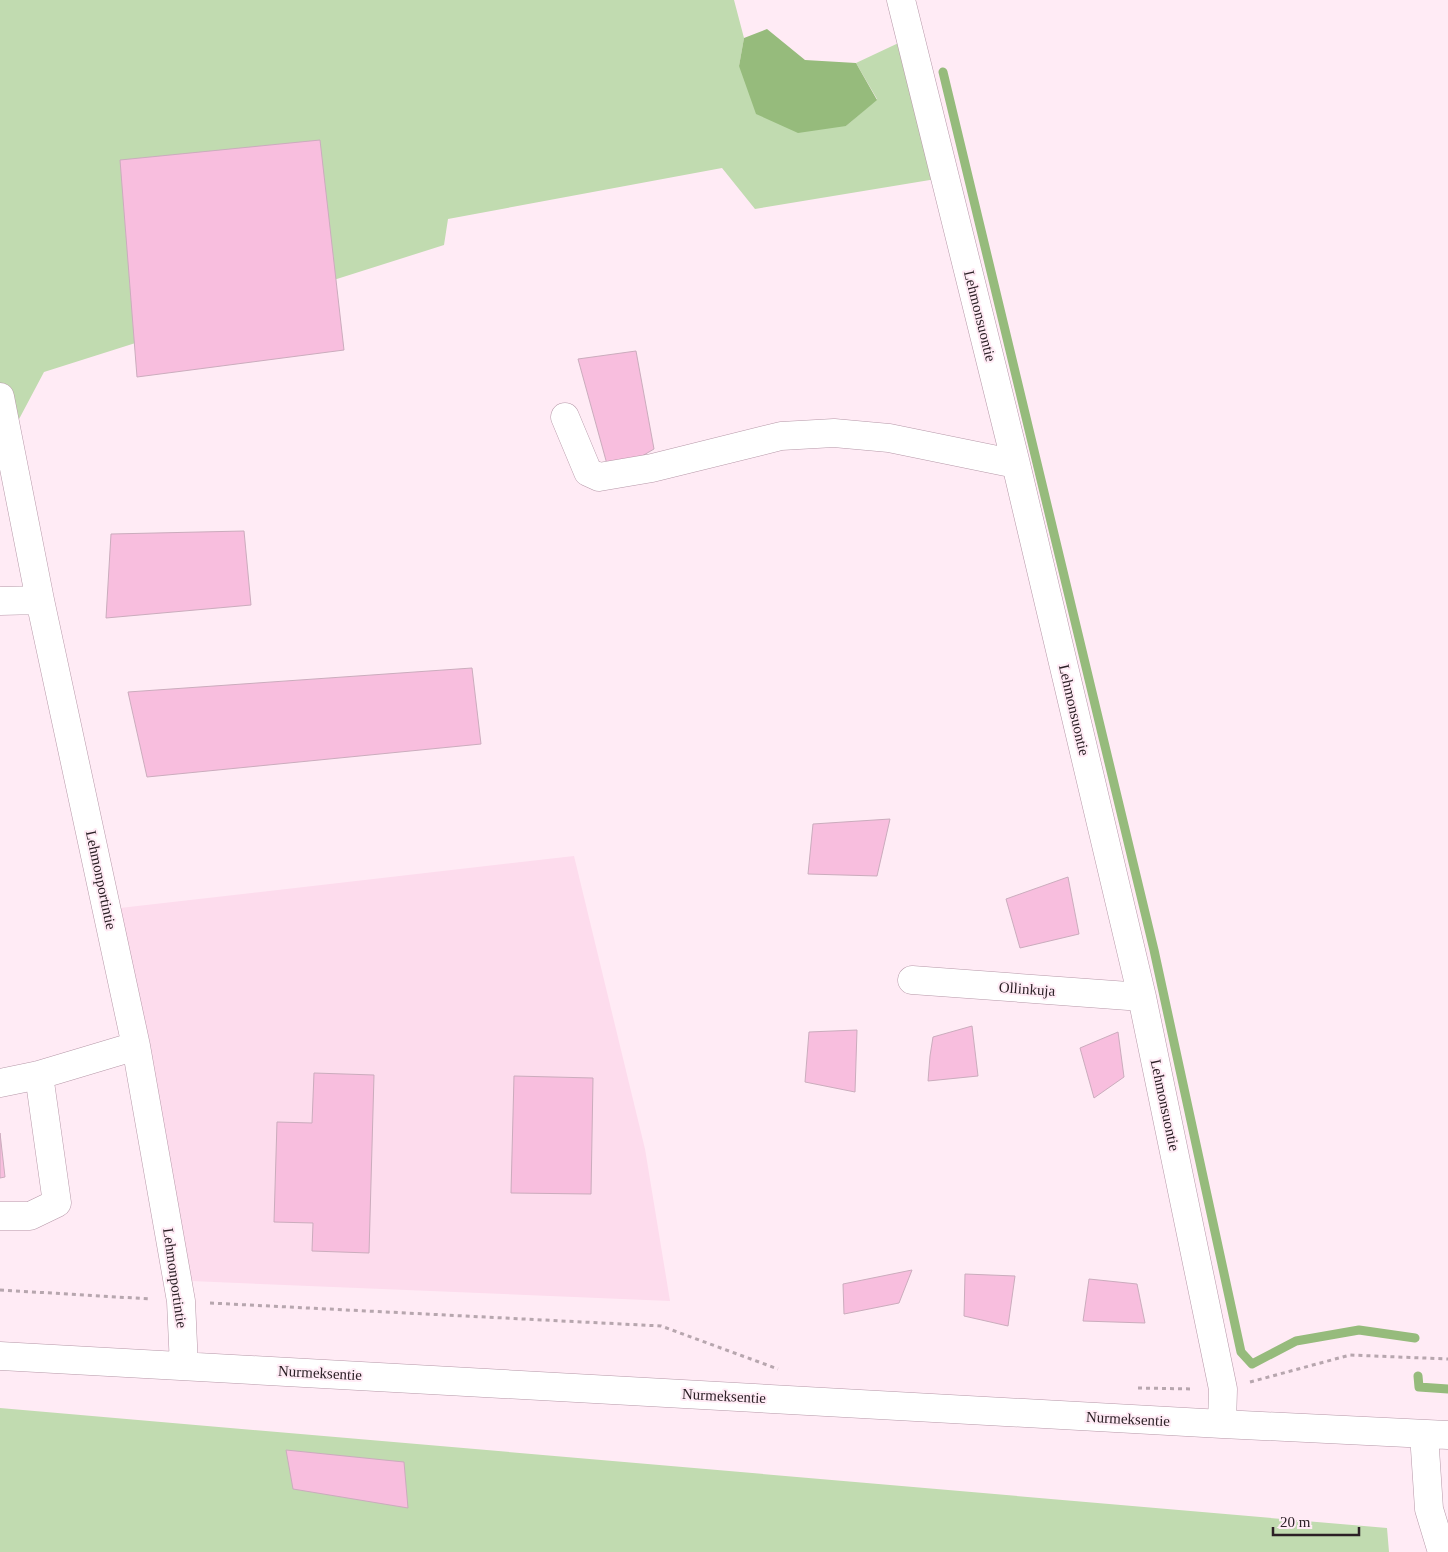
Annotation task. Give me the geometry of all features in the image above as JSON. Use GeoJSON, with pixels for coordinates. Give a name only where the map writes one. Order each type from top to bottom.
{"type":"FeatureCollection","features":[{"type":"Feature","properties":{"kind":"street","name":"Lehmonsuontie"},"geometry":{"type":"LineString","coordinates":[[902,0],[1016,464],[1142,997],[1223,1389],[1222,1424]]}},
{"type":"Feature","properties":{"kind":"street","name":"Lehmonportintie"},"geometry":{"type":"LineString","coordinates":[[0,397],[40,600],[136,1046],[181,1301],[184,1366]]}},
{"type":"Feature","properties":{"kind":"street"},"geometry":{"type":"LineString","coordinates":[[565,417],[588,472],[599,477],[652,468],[782,436],[834,433],[889,438],[1016,464]]}},
{"type":"Feature","properties":{"kind":"street"},"geometry":{"type":"LineString","coordinates":[[0,601],[40,600]]}},
{"type":"Feature","properties":{"kind":"street","name":"Ollinkuja"},"geometry":{"type":"LineString","coordinates":[[912,980],[1142,997]]}},
{"type":"Feature","properties":{"kind":"street"},"geometry":{"type":"LineString","coordinates":[[0,1083],[39,1075],[136,1046]]}},
{"type":"Feature","properties":{"kind":"street"},"geometry":{"type":"LineString","coordinates":[[0,1216],[30,1216],[57,1204],[39,1075]]}},
{"type":"Feature","properties":{"kind":"street","name":"Nurmeksentie"},"geometry":{"type":"LineString","coordinates":[[0,1356],[1222,1424],[1436,1434]]}},
{"type":"Feature","properties":{"kind":"street"},"geometry":{"type":"LineString","coordinates":[[1436,1434],[1429,1509],[1442,1552]]}},
{"type":"Feature","properties":{"kind":"path"},"geometry":{"type":"LineString","coordinates":[[0,1290],[145,1299]]}},
{"type":"Feature","properties":{"kind":"path"},"geometry":{"type":"LineString","coordinates":[[221,1303],[662,1326],[778,1369]]}},
{"type":"Feature","properties":{"kind":"path"},"geometry":{"type":"LineString","coordinates":[[1129,1388],[1223,1389],[1350,1355],[1448,1359]]}},
{"type":"Feature","properties":{"kind":"shaded area"},"geometry":{"type":"Polygon","coordinates":[[[0,0],[734,0],[744,38],[739,66],[846,126],[877,99],[856,63],[907,39],[942,178],[755,209],[722,168],[448,219],[444,245],[44,372],[0,455],[0,0]]]}},
{"type":"Feature","properties":{"kind":"shaded area"},"geometry":{"type":"Polygon","coordinates":[[[767,29],[805,60],[856,63],[877,100],[846,126],[798,133],[756,114],[739,66],[744,38],[767,29]]]}},
{"type":"Feature","properties":{"kind":"shaded area"},"geometry":{"type":"Polygon","coordinates":[[[574,856],[645,1149],[670,1301],[191,1281],[120,908],[574,856]]]}},
{"type":"Feature","properties":{"kind":"shaded area"},"geometry":{"type":"Polygon","coordinates":[[[0,1408],[1387,1528],[1389,1552],[0,1552],[0,1408]]]}},
{"type":"Feature","properties":{"kind":"building"},"geometry":{"type":"Polygon","coordinates":[[[320,140],[344,350],[137,377],[120,160],[320,140]]]}},
{"type":"Feature","properties":{"kind":"building"},"geometry":{"type":"Polygon","coordinates":[[[636,351],[654,449],[610,475],[578,359],[636,351]]]}},
{"type":"Feature","properties":{"kind":"building"},"geometry":{"type":"Polygon","coordinates":[[[244,531],[251,605],[106,618],[111,534],[244,531]]]}},
{"type":"Feature","properties":{"kind":"building"},"geometry":{"type":"Polygon","coordinates":[[[472,668],[481,744],[147,777],[128,692],[472,668]]]}},
{"type":"Feature","properties":{"kind":"building"},"geometry":{"type":"Polygon","coordinates":[[[890,819],[877,876],[808,874],[813,824],[890,819]]]}},
{"type":"Feature","properties":{"kind":"building"},"geometry":{"type":"Polygon","coordinates":[[[1068,877],[1079,934],[1020,948],[1006,899],[1068,877]]]}},
{"type":"Feature","properties":{"kind":"building"},"geometry":{"type":"Polygon","coordinates":[[[972,1026],[978,1076],[928,1081],[933,1037],[972,1026]]]}},
{"type":"Feature","properties":{"kind":"building"},"geometry":{"type":"Polygon","coordinates":[[[857,1030],[855,1092],[805,1082],[809,1032],[857,1030]]]}},
{"type":"Feature","properties":{"kind":"building"},"geometry":{"type":"Polygon","coordinates":[[[1118,1032],[1124,1077],[1094,1098],[1080,1048],[1118,1032]]]}},
{"type":"Feature","properties":{"kind":"building"},"geometry":{"type":"Polygon","coordinates":[[[314,1073],[374,1075],[369,1253],[312,1251],[313,1223],[274,1222],[277,1122],[312,1123],[314,1073]]]}},
{"type":"Feature","properties":{"kind":"building"},"geometry":{"type":"Polygon","coordinates":[[[514,1076],[593,1078],[591,1194],[511,1193],[514,1076]]]}},
{"type":"Feature","properties":{"kind":"building"},"geometry":{"type":"Polygon","coordinates":[[[0,1133],[5,1177],[0,1178],[0,1133]]]}},
{"type":"Feature","properties":{"kind":"building"},"geometry":{"type":"Polygon","coordinates":[[[912,1270],[899,1303],[844,1314],[843,1284],[912,1270]]]}},
{"type":"Feature","properties":{"kind":"building"},"geometry":{"type":"Polygon","coordinates":[[[965,1274],[1015,1276],[1008,1326],[964,1316],[965,1274]]]}},
{"type":"Feature","properties":{"kind":"building"},"geometry":{"type":"Polygon","coordinates":[[[1089,1279],[1137,1284],[1145,1323],[1083,1321],[1089,1279]]]}},
{"type":"Feature","properties":{"kind":"building"},"geometry":{"type":"Polygon","coordinates":[[[286,1450],[404,1462],[408,1508],[293,1489],[286,1450]]]}},
{"type":"Feature","properties":{"kind":"waterway"},"geometry":{"type":"LineString","coordinates":[[943,72],[1154,950],[1241,1352],[1252,1364],[1296,1341],[1359,1330],[1415,1338]]}},
{"type":"Feature","properties":{"kind":"waterway"},"geometry":{"type":"LineString","coordinates":[[1418,1376],[1419,1387],[1448,1389]]}}]}
